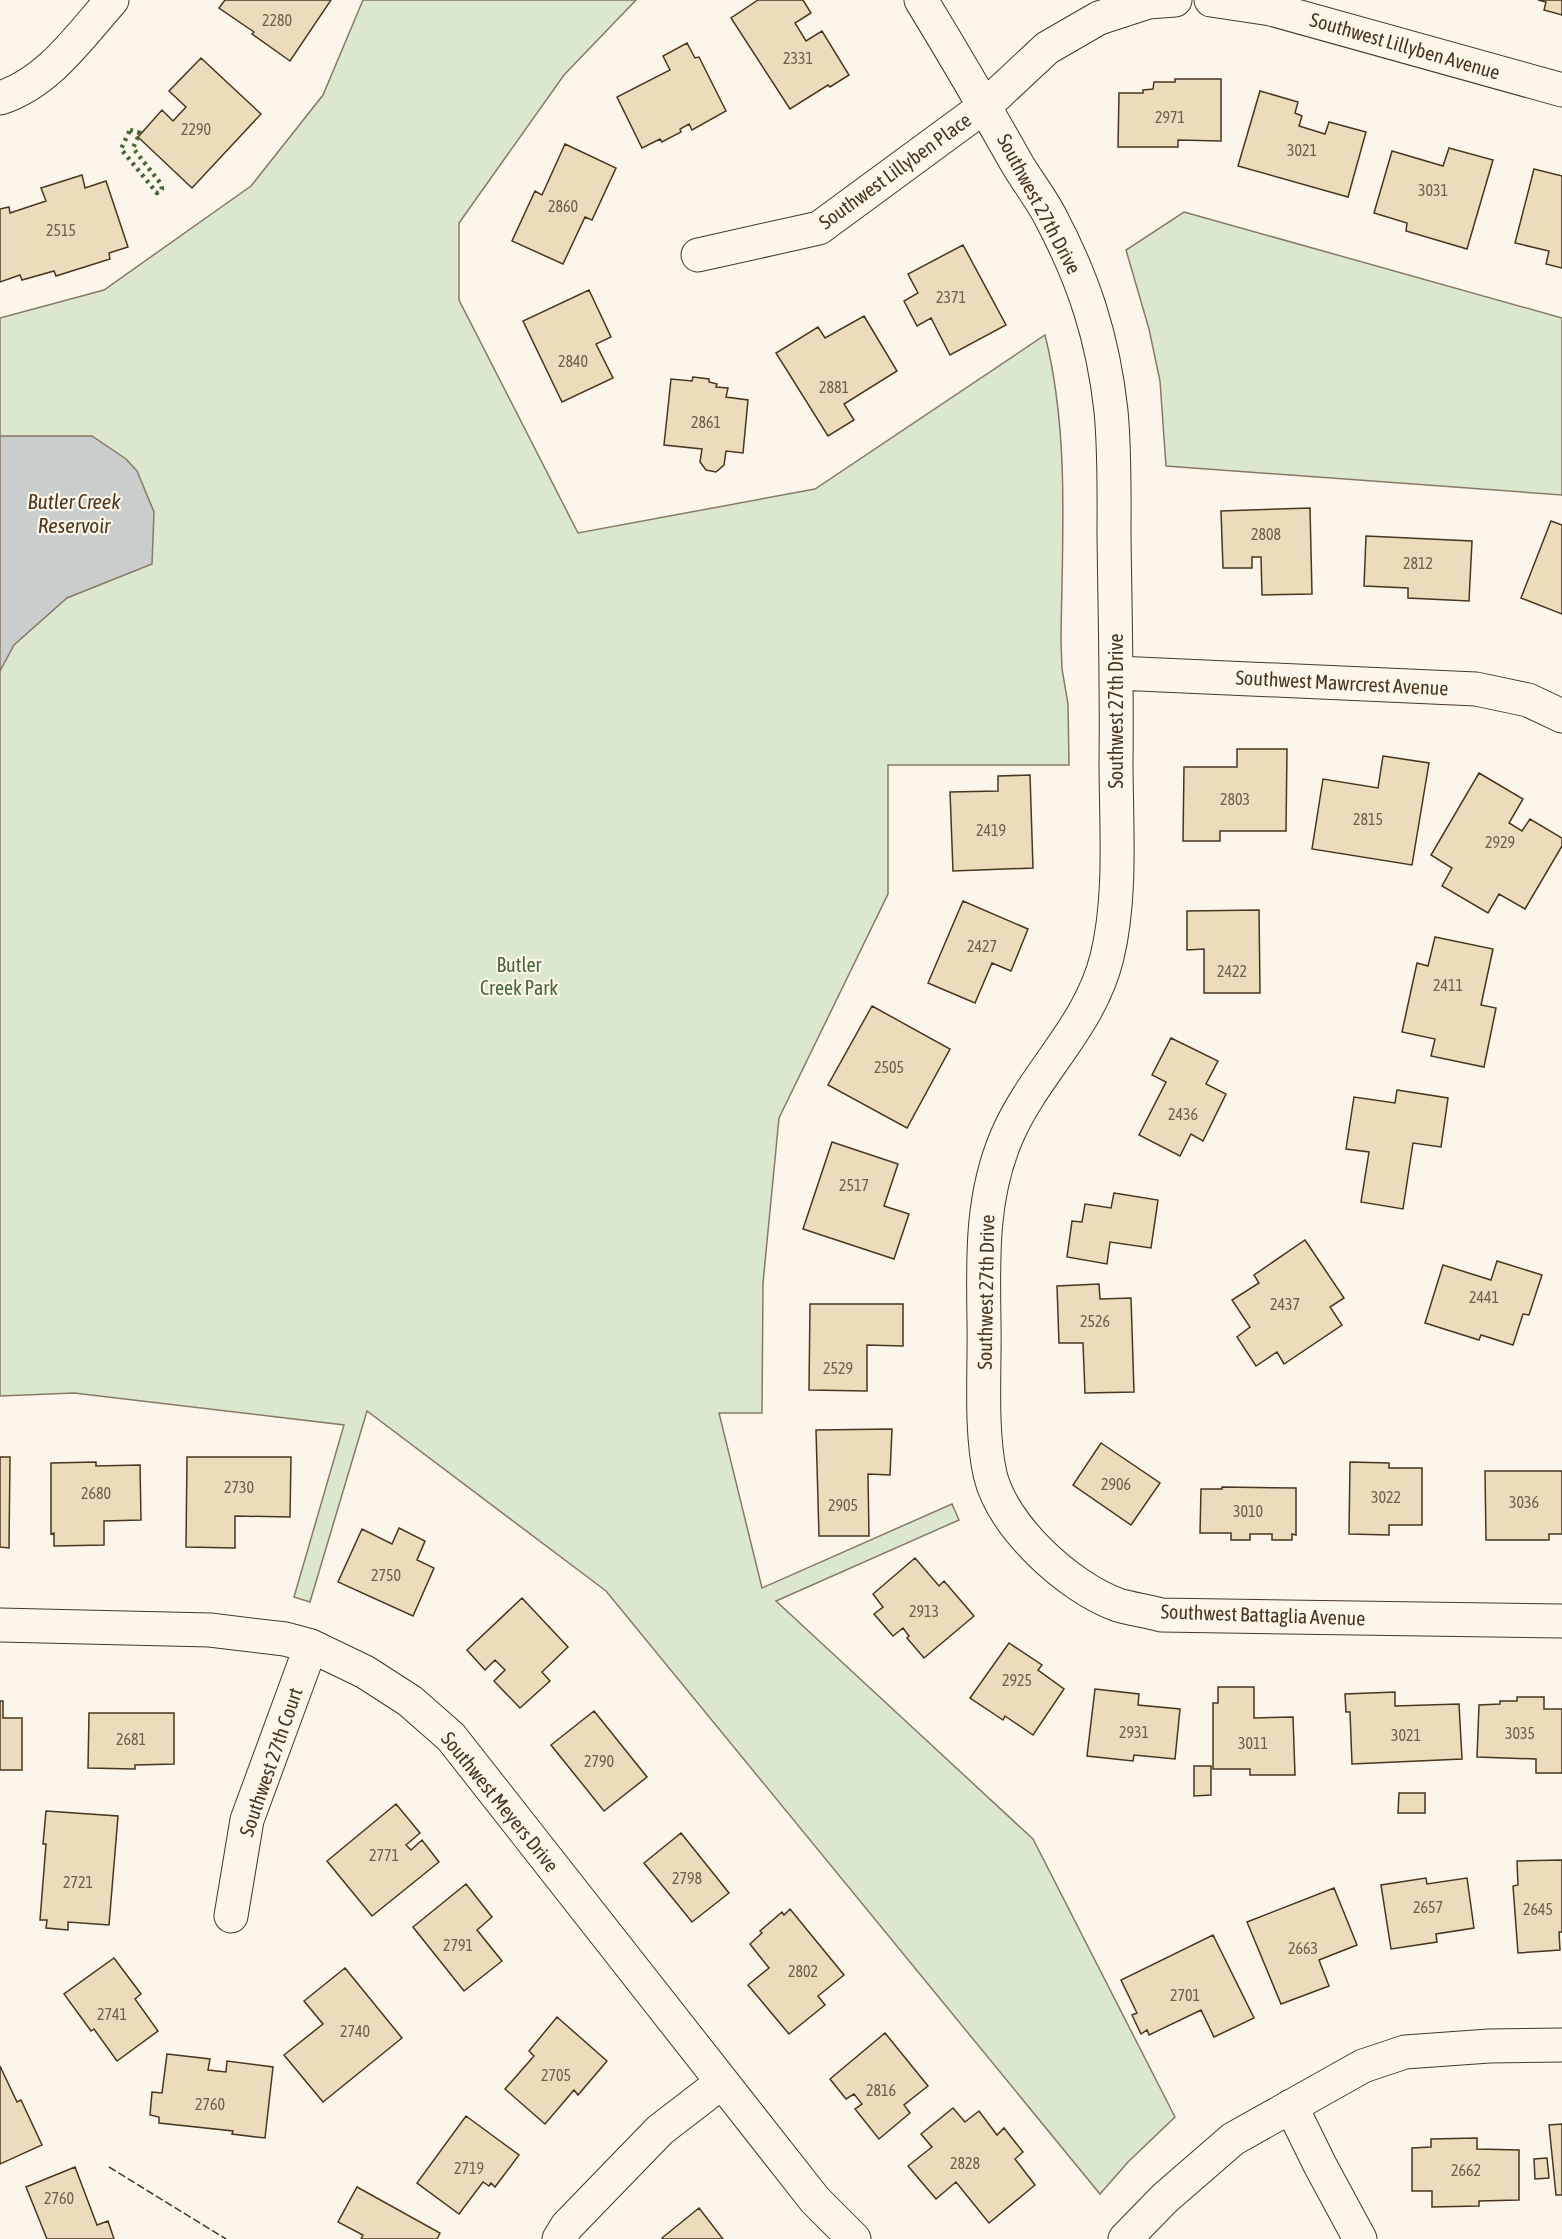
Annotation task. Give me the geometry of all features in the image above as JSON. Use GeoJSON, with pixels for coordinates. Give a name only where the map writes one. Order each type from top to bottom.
{"type":"FeatureCollection","features":[{"type":"Feature","properties":{"kind":"street"},"geometry":{"type":"LineString","coordinates":[[0,98],[34,82],[74,43],[112,0]]}},
{"type":"Feature","properties":{"kind":"street","name":"Southwest 27th Drive"},"geometry":{"type":"LineString","coordinates":[[921,0],[1048,212],[1084,291],[1103,351],[1114,462],[1117,673],[1115,900],[1107,957],[1091,1004],[1033,1090],[1007,1135],[988,1194],[983,1247],[986,1437]]}},
{"type":"Feature","properties":{"kind":"street"},"geometry":{"type":"LineString","coordinates":[[986,106],[1047,48],[1099,18],[1148,2],[1176,0]]}},
{"type":"Feature","properties":{"kind":"street","name":"Southwest Lillyben Avenue"},"geometry":{"type":"LineString","coordinates":[[1211,0],[1272,4],[1562,90]]}},
{"type":"Feature","properties":{"kind":"street","name":"Southwest Lillyben Place"},"geometry":{"type":"LineString","coordinates":[[698,255],[819,228],[986,106]]}},
{"type":"Feature","properties":{"kind":"street","name":"Southwest Mawrcrest Avenue"},"geometry":{"type":"LineString","coordinates":[[1117,673],[1476,689],[1528,700],[1562,716]]}},
{"type":"Feature","properties":{"kind":"street","name":"Southwest Battaglia Avenue"},"geometry":{"type":"LineString","coordinates":[[986,1437],[991,1476],[997,1492],[1032,1545],[1069,1579],[1117,1604],[1161,1615],[1562,1621]]}},
{"type":"Feature","properties":{"kind":"street","name":"Southwest Meyers Drive"},"geometry":{"type":"LineString","coordinates":[[0,1625],[210,1630],[285,1638],[311,1646],[366,1672],[410,1701],[451,1737],[814,2200],[854,2239]]}},
{"type":"Feature","properties":{"kind":"street","name":"Southwest 27th Court"},"geometry":{"type":"LineString","coordinates":[[231,1916],[247,1820],[311,1646]]}},
{"type":"Feature","properties":{"kind":"street"},"geometry":{"type":"LineString","coordinates":[[1125,2239],[1165,2198],[1233,2139],[1363,2066],[1405,2052],[1562,2045]]}},
{"type":"Feature","properties":{"kind":"street"},"geometry":{"type":"LineString","coordinates":[[559,2239],[567,2226],[660,2130],[721,2083]]}},
{"type":"Feature","properties":{"kind":"street"},"geometry":{"type":"LineString","coordinates":[[1291,2106],[1360,2239]]}},
{"type":"Feature","properties":{"kind":"green space","name":"Butler Creek Park"},"geometry":{"type":"Polygon","coordinates":[[[363,0],[636,0],[564,75],[459,223],[459,300],[578,533],[815,489],[1045,335],[1053,373],[1061,449],[1063,526],[1061,641],[1062,669],[1068,704],[1069,765],[888,765],[888,894],[779,1118],[763,1283],[762,1413],[719,1413],[762,1588],[952,1504],[959,1520],[776,1601],[1033,1839],[1175,2117],[1128,2162],[1100,2194],[606,1591],[367,1411],[310,1602],[294,1597],[344,1425],[74,1393],[0,1396],[0,318],[104,290],[251,186],[323,95],[363,0]]]}},
{"type":"Feature","properties":{"kind":"green space"},"geometry":{"type":"Polygon","coordinates":[[[1184,212],[1562,318],[1562,495],[1166,466],[1160,381],[1149,329],[1126,250],[1184,212]]]}},
{"type":"Feature","properties":{"kind":"water","name":"Butler Creek Reservoir"},"geometry":{"type":"Polygon","coordinates":[[[0,436],[92,436],[126,459],[137,471],[154,512],[152,564],[67,598],[14,645],[0,671],[0,436]]]}},
{"type":"Feature","properties":{"kind":"building"},"geometry":{"type":"Polygon","coordinates":[[[225,0],[331,0],[290,61],[219,8],[225,0]]]}},
{"type":"Feature","properties":{"kind":"building"},"geometry":{"type":"Polygon","coordinates":[[[758,0],[803,0],[811,13],[795,23],[806,41],[822,31],[849,75],[830,87],[828,85],[790,109],[731,18],[758,0]]]}},
{"type":"Feature","properties":{"kind":"building"},"geometry":{"type":"Polygon","coordinates":[[[1538,0],[1562,0],[1562,15],[1544,10],[1546,2],[1538,0]]]}},
{"type":"Feature","properties":{"kind":"building"},"geometry":{"type":"Polygon","coordinates":[[[687,43],[695,58],[699,57],[726,111],[692,130],[689,124],[680,129],[681,132],[662,142],[660,139],[642,148],[617,97],[670,70],[663,56],[687,43]]]}},
{"type":"Feature","properties":{"kind":"building"},"geometry":{"type":"Polygon","coordinates":[[[201,58],[261,114],[192,188],[138,137],[162,110],[173,121],[186,107],[169,91],[201,58]]]}},
{"type":"Feature","properties":{"kind":"building"},"geometry":{"type":"Polygon","coordinates":[[[1175,79],[1221,79],[1221,141],[1178,140],[1178,147],[1118,147],[1119,93],[1143,93],[1143,90],[1153,89],[1154,82],[1175,82],[1175,79]]]}},
{"type":"Feature","properties":{"kind":"building"},"geometry":{"type":"Polygon","coordinates":[[[1260,91],[1298,102],[1295,113],[1302,116],[1299,126],[1325,134],[1329,122],[1366,132],[1348,197],[1238,166],[1260,91]]]}},
{"type":"Feature","properties":{"kind":"building"},"geometry":{"type":"Polygon","coordinates":[[[565,144],[616,168],[592,220],[585,217],[563,264],[512,241],[535,191],[542,195],[565,144]]]}},
{"type":"Feature","properties":{"kind":"building"},"geometry":{"type":"Polygon","coordinates":[[[1449,148],[1493,160],[1467,249],[1406,231],[1407,223],[1374,213],[1392,151],[1443,166],[1449,148]]]}},
{"type":"Feature","properties":{"kind":"building"},"geometry":{"type":"Polygon","coordinates":[[[1534,169],[1562,176],[1562,268],[1546,264],[1549,251],[1515,243],[1534,169]]]}},
{"type":"Feature","properties":{"kind":"building"},"geometry":{"type":"Polygon","coordinates":[[[82,175],[85,188],[106,181],[128,247],[109,253],[110,259],[56,276],[54,271],[22,280],[20,275],[0,282],[0,209],[9,207],[10,213],[46,201],[41,188],[82,175]]]}},
{"type":"Feature","properties":{"kind":"building"},"geometry":{"type":"Polygon","coordinates":[[[963,245],[1006,325],[950,355],[931,318],[917,326],[904,301],[918,293],[908,274],[963,245]]]}},
{"type":"Feature","properties":{"kind":"building"},"geometry":{"type":"Polygon","coordinates":[[[589,290],[611,337],[596,344],[613,378],[562,402],[523,321],[589,290]]]}},
{"type":"Feature","properties":{"kind":"building"},"geometry":{"type":"Polygon","coordinates":[[[864,316],[897,371],[844,404],[854,420],[828,436],[776,353],[818,327],[825,338],[864,316]]]}},
{"type":"Feature","properties":{"kind":"building"},"geometry":{"type":"Polygon","coordinates":[[[693,377],[709,379],[709,382],[717,384],[716,387],[728,388],[726,397],[748,400],[743,453],[726,451],[724,465],[716,472],[706,470],[700,462],[702,449],[664,445],[671,379],[692,381],[693,377]]]}},
{"type":"Feature","properties":{"kind":"building"},"geometry":{"type":"Polygon","coordinates":[[[1310,508],[1312,594],[1262,595],[1261,557],[1252,557],[1252,568],[1223,568],[1221,511],[1310,508]]]}},
{"type":"Feature","properties":{"kind":"building"},"geometry":{"type":"Polygon","coordinates":[[[1551,521],[1562,525],[1562,614],[1521,598],[1551,521]]]}},
{"type":"Feature","properties":{"kind":"building"},"geometry":{"type":"Polygon","coordinates":[[[1366,536],[1472,541],[1469,601],[1408,598],[1408,588],[1364,586],[1366,536]]]}},
{"type":"Feature","properties":{"kind":"building"},"geometry":{"type":"Polygon","coordinates":[[[1237,749],[1287,749],[1286,831],[1220,831],[1220,841],[1183,841],[1184,767],[1237,767],[1237,749]]]}},
{"type":"Feature","properties":{"kind":"building"},"geometry":{"type":"Polygon","coordinates":[[[1383,756],[1429,763],[1412,865],[1312,849],[1323,779],[1378,788],[1383,756]]]}},
{"type":"Feature","properties":{"kind":"building"},"geometry":{"type":"Polygon","coordinates":[[[1479,773],[1523,799],[1509,823],[1522,831],[1530,819],[1562,838],[1562,846],[1525,909],[1499,894],[1488,913],[1442,886],[1452,868],[1431,855],[1479,773]]]}},
{"type":"Feature","properties":{"kind":"building"},"geometry":{"type":"Polygon","coordinates":[[[1030,775],[1033,868],[953,871],[950,792],[998,791],[998,776],[1030,775]]]}},
{"type":"Feature","properties":{"kind":"building"},"geometry":{"type":"Polygon","coordinates":[[[963,901],[1028,929],[1011,971],[992,963],[975,1003],[928,983],[963,901]]]}},
{"type":"Feature","properties":{"kind":"building"},"geometry":{"type":"Polygon","coordinates":[[[1259,910],[1260,993],[1204,993],[1204,949],[1187,950],[1187,911],[1259,910]]]}},
{"type":"Feature","properties":{"kind":"building"},"geometry":{"type":"Polygon","coordinates":[[[1435,937],[1493,949],[1481,1005],[1496,1008],[1484,1067],[1431,1056],[1435,1039],[1402,1032],[1417,963],[1428,966],[1435,937]]]}},
{"type":"Feature","properties":{"kind":"building"},"geometry":{"type":"Polygon","coordinates":[[[872,1006],[950,1049],[907,1128],[828,1085],[872,1006]]]}},
{"type":"Feature","properties":{"kind":"building"},"geometry":{"type":"Polygon","coordinates":[[[1171,1038],[1218,1061],[1206,1084],[1226,1094],[1203,1141],[1191,1134],[1180,1156],[1139,1135],[1166,1082],[1152,1075],[1171,1038]]]}},
{"type":"Feature","properties":{"kind":"building"},"geometry":{"type":"Polygon","coordinates":[[[1397,1090],[1448,1098],[1441,1147],[1413,1143],[1403,1209],[1361,1202],[1369,1152],[1346,1149],[1354,1097],[1395,1103],[1397,1090]]]}},
{"type":"Feature","properties":{"kind":"building"},"geometry":{"type":"Polygon","coordinates":[[[832,1142],[898,1164],[884,1206],[909,1214],[894,1259],[803,1229],[832,1142]]]}},
{"type":"Feature","properties":{"kind":"building"},"geometry":{"type":"Polygon","coordinates":[[[1114,1193],[1158,1200],[1151,1248],[1110,1242],[1107,1264],[1067,1257],[1072,1221],[1082,1222],[1085,1204],[1111,1208],[1114,1193]]]}},
{"type":"Feature","properties":{"kind":"building"},"geometry":{"type":"Polygon","coordinates":[[[1305,1240],[1344,1298],[1330,1307],[1342,1325],[1284,1364],[1277,1352],[1256,1366],[1237,1337],[1250,1327],[1232,1300],[1259,1283],[1254,1275],[1305,1240]]]}},
{"type":"Feature","properties":{"kind":"building"},"geometry":{"type":"Polygon","coordinates":[[[1497,1261],[1542,1275],[1529,1315],[1523,1314],[1513,1345],[1481,1335],[1479,1340],[1425,1323],[1443,1265],[1491,1280],[1497,1261]]]}},
{"type":"Feature","properties":{"kind":"building"},"geometry":{"type":"Polygon","coordinates":[[[1099,1284],[1100,1299],[1131,1298],[1134,1392],[1085,1393],[1083,1343],[1059,1343],[1057,1286],[1099,1284]]]}},
{"type":"Feature","properties":{"kind":"building"},"geometry":{"type":"Polygon","coordinates":[[[810,1304],[903,1304],[903,1346],[867,1345],[867,1391],[809,1390],[810,1304]]]}},
{"type":"Feature","properties":{"kind":"building"},"geometry":{"type":"Polygon","coordinates":[[[892,1429],[890,1475],[868,1474],[869,1536],[819,1536],[816,1430],[892,1429]]]}},
{"type":"Feature","properties":{"kind":"building"},"geometry":{"type":"Polygon","coordinates":[[[1101,1443],[1160,1483],[1131,1525],[1073,1485],[1101,1443]]]}},
{"type":"Feature","properties":{"kind":"building"},"geometry":{"type":"Polygon","coordinates":[[[0,1457],[10,1457],[9,1548],[0,1547],[0,1457]]]}},
{"type":"Feature","properties":{"kind":"building"},"geometry":{"type":"Polygon","coordinates":[[[187,1457],[291,1457],[290,1517],[235,1516],[235,1548],[186,1547],[187,1457]]]}},
{"type":"Feature","properties":{"kind":"building"},"geometry":{"type":"Polygon","coordinates":[[[96,1462],[96,1466],[140,1465],[141,1520],[104,1521],[104,1545],[54,1546],[54,1533],[51,1534],[51,1463],[96,1462]]]}},
{"type":"Feature","properties":{"kind":"building"},"geometry":{"type":"Polygon","coordinates":[[[1350,1462],[1389,1463],[1389,1468],[1422,1468],[1422,1525],[1389,1525],[1389,1535],[1349,1534],[1350,1462]]]}},
{"type":"Feature","properties":{"kind":"building"},"geometry":{"type":"Polygon","coordinates":[[[1485,1471],[1562,1471],[1562,1534],[1549,1534],[1549,1540],[1486,1540],[1485,1471]]]}},
{"type":"Feature","properties":{"kind":"building"},"geometry":{"type":"Polygon","coordinates":[[[1222,1487],[1296,1488],[1296,1535],[1292,1534],[1292,1540],[1272,1540],[1272,1534],[1250,1534],[1250,1540],[1231,1540],[1231,1533],[1200,1533],[1201,1489],[1222,1489],[1222,1487]]]}},
{"type":"Feature","properties":{"kind":"building"},"geometry":{"type":"Polygon","coordinates":[[[399,1528],[425,1541],[417,1560],[434,1568],[413,1616],[338,1582],[362,1529],[392,1544],[399,1528]]]}},
{"type":"Feature","properties":{"kind":"building"},"geometry":{"type":"Polygon","coordinates":[[[915,1558],[939,1586],[944,1581],[974,1616],[924,1658],[907,1638],[909,1636],[903,1628],[893,1636],[874,1614],[883,1607],[873,1594],[915,1558]]]}},
{"type":"Feature","properties":{"kind":"building"},"geometry":{"type":"Polygon","coordinates":[[[522,1598],[568,1647],[542,1672],[550,1681],[520,1708],[494,1681],[505,1670],[495,1660],[485,1670],[467,1650],[522,1598]]]}},
{"type":"Feature","properties":{"kind":"building"},"geometry":{"type":"Polygon","coordinates":[[[1009,1643],[1042,1665],[1038,1670],[1064,1689],[1033,1735],[1005,1716],[1003,1720],[970,1698],[1009,1643]]]}},
{"type":"Feature","properties":{"kind":"building"},"geometry":{"type":"Polygon","coordinates":[[[1218,1687],[1254,1687],[1254,1718],[1293,1717],[1295,1775],[1250,1775],[1250,1769],[1213,1769],[1213,1703],[1218,1703],[1218,1687]]]}},
{"type":"Feature","properties":{"kind":"building"},"geometry":{"type":"Polygon","coordinates":[[[1095,1689],[1139,1694],[1138,1705],[1180,1709],[1175,1759],[1134,1755],[1133,1761],[1087,1756],[1095,1689]]]}},
{"type":"Feature","properties":{"kind":"building"},"geometry":{"type":"Polygon","coordinates":[[[1395,1692],[1395,1706],[1459,1704],[1462,1759],[1352,1764],[1350,1712],[1346,1712],[1345,1694],[1395,1692]]]}},
{"type":"Feature","properties":{"kind":"building"},"geometry":{"type":"Polygon","coordinates":[[[1517,1697],[1544,1697],[1544,1709],[1562,1709],[1562,1773],[1536,1773],[1536,1759],[1477,1757],[1479,1705],[1517,1701],[1517,1697]]]}},
{"type":"Feature","properties":{"kind":"building"},"geometry":{"type":"Polygon","coordinates":[[[0,1701],[3,1701],[3,1718],[22,1718],[22,1770],[0,1770],[0,1701]]]}},
{"type":"Feature","properties":{"kind":"building"},"geometry":{"type":"Polygon","coordinates":[[[594,1711],[647,1777],[604,1811],[551,1745],[594,1711]]]}},
{"type":"Feature","properties":{"kind":"building"},"geometry":{"type":"Polygon","coordinates":[[[89,1713],[174,1713],[174,1764],[135,1765],[135,1769],[88,1768],[89,1713]]]}},
{"type":"Feature","properties":{"kind":"building"},"geometry":{"type":"Polygon","coordinates":[[[1194,1766],[1211,1766],[1211,1795],[1194,1796],[1194,1766]]]}},
{"type":"Feature","properties":{"kind":"building"},"geometry":{"type":"Polygon","coordinates":[[[1399,1793],[1425,1793],[1425,1813],[1398,1813],[1399,1793]]]}},
{"type":"Feature","properties":{"kind":"building"},"geometry":{"type":"Polygon","coordinates":[[[396,1804],[420,1833],[406,1845],[411,1850],[422,1840],[439,1862],[372,1916],[327,1861],[396,1804]]]}},
{"type":"Feature","properties":{"kind":"building"},"geometry":{"type":"Polygon","coordinates":[[[46,1811],[118,1816],[109,1925],[68,1922],[68,1930],[46,1928],[47,1920],[40,1920],[46,1844],[43,1844],[46,1811]]]}},
{"type":"Feature","properties":{"kind":"building"},"geometry":{"type":"Polygon","coordinates":[[[681,1833],[729,1893],[692,1922],[644,1863],[681,1833]]]}},
{"type":"Feature","properties":{"kind":"building"},"geometry":{"type":"Polygon","coordinates":[[[1562,1860],[1560,1950],[1518,1953],[1513,1886],[1518,1885],[1517,1861],[1562,1860]]]}},
{"type":"Feature","properties":{"kind":"building"},"geometry":{"type":"Polygon","coordinates":[[[1426,1878],[1427,1884],[1467,1878],[1474,1928],[1436,1934],[1437,1942],[1391,1949],[1381,1885],[1426,1878]]]}},
{"type":"Feature","properties":{"kind":"building"},"geometry":{"type":"Polygon","coordinates":[[[466,1884],[492,1917],[477,1930],[502,1961],[464,1991],[413,1927],[466,1884]]]}},
{"type":"Feature","properties":{"kind":"building"},"geometry":{"type":"Polygon","coordinates":[[[1334,1888],[1357,1945],[1319,1960],[1329,1986],[1281,2004],[1247,1922],[1334,1888]]]}},
{"type":"Feature","properties":{"kind":"building"},"geometry":{"type":"Polygon","coordinates":[[[790,1909],[844,1975],[818,1996],[825,2005],[789,2034],[748,1985],[769,1968],[750,1944],[762,1933],[760,1931],[782,1912],[784,1915],[790,1909]]]}},
{"type":"Feature","properties":{"kind":"building"},"geometry":{"type":"Polygon","coordinates":[[[1213,1935],[1254,2018],[1214,2037],[1201,2010],[1149,2035],[1147,2030],[1141,2034],[1132,2015],[1137,2013],[1121,1980],[1213,1935]]]}},
{"type":"Feature","properties":{"kind":"building"},"geometry":{"type":"Polygon","coordinates":[[[114,1958],[141,1994],[135,1999],[158,2031],[117,2061],[94,2029],[91,2031],[64,1994],[114,1958]]]}},
{"type":"Feature","properties":{"kind":"building"},"geometry":{"type":"Polygon","coordinates":[[[345,1968],[402,2038],[323,2102],[284,2055],[323,2024],[304,2001],[345,1968]]]}},
{"type":"Feature","properties":{"kind":"building"},"geometry":{"type":"Polygon","coordinates":[[[557,2017],[607,2061],[578,2095],[574,2090],[545,2124],[505,2089],[534,2056],[529,2051],[557,2017]]]}},
{"type":"Feature","properties":{"kind":"building"},"geometry":{"type":"Polygon","coordinates":[[[885,2033],[928,2086],[904,2105],[910,2113],[879,2139],[855,2109],[862,2104],[854,2094],[846,2099],[830,2079],[885,2033]]]}},
{"type":"Feature","properties":{"kind":"building"},"geometry":{"type":"Polygon","coordinates":[[[167,2054],[210,2059],[208,2070],[226,2072],[227,2061],[273,2067],[265,2138],[232,2134],[233,2131],[159,2123],[159,2117],[150,2115],[152,2092],[162,2093],[167,2054]]]}},
{"type":"Feature","properties":{"kind":"building"},"geometry":{"type":"Polygon","coordinates":[[[0,2066],[17,2102],[21,2100],[42,2145],[0,2164],[0,2066]]]}},
{"type":"Feature","properties":{"kind":"building"},"geometry":{"type":"Polygon","coordinates":[[[953,2108],[965,2122],[979,2111],[997,2135],[1004,2128],[1023,2152],[1015,2159],[1035,2185],[989,2223],[956,2182],[936,2199],[908,2166],[932,2147],[921,2134],[953,2108]]]}},
{"type":"Feature","properties":{"kind":"building"},"geometry":{"type":"Polygon","coordinates":[[[466,2116],[519,2155],[495,2187],[491,2183],[489,2186],[483,2182],[459,2214],[417,2183],[466,2116]]]}},
{"type":"Feature","properties":{"kind":"building"},"geometry":{"type":"Polygon","coordinates":[[[1562,2124],[1562,2195],[1556,2195],[1549,2125],[1562,2124]]]}},
{"type":"Feature","properties":{"kind":"building"},"geometry":{"type":"Polygon","coordinates":[[[1477,2138],[1477,2149],[1519,2150],[1519,2200],[1479,2201],[1479,2206],[1432,2207],[1432,2191],[1412,2191],[1412,2148],[1431,2147],[1431,2139],[1477,2138]]]}},
{"type":"Feature","properties":{"kind":"building"},"geometry":{"type":"Polygon","coordinates":[[[1547,2158],[1549,2178],[1535,2179],[1534,2159],[1547,2158]]]}},
{"type":"Feature","properties":{"kind":"building"},"geometry":{"type":"Polygon","coordinates":[[[75,2167],[97,2225],[108,2221],[114,2239],[47,2239],[26,2187],[75,2167]]]}},
{"type":"Feature","properties":{"kind":"building"},"geometry":{"type":"Polygon","coordinates":[[[357,2187],[440,2233],[437,2239],[361,2239],[363,2235],[338,2222],[357,2187]]]}},
{"type":"Feature","properties":{"kind":"building"},"geometry":{"type":"Polygon","coordinates":[[[699,2208],[723,2239],[662,2238],[699,2208]]]}},
{"type":"Feature","properties":{"kind":"hedge"},"geometry":{"type":"LineString","coordinates":[[130,130],[140,133],[133,148],[161,184],[162,189],[157,193],[121,149],[130,130]]}},
{"type":"Feature","properties":{"kind":"fence"},"geometry":{"type":"LineString","coordinates":[[109,2167],[226,2239]]}}]}
